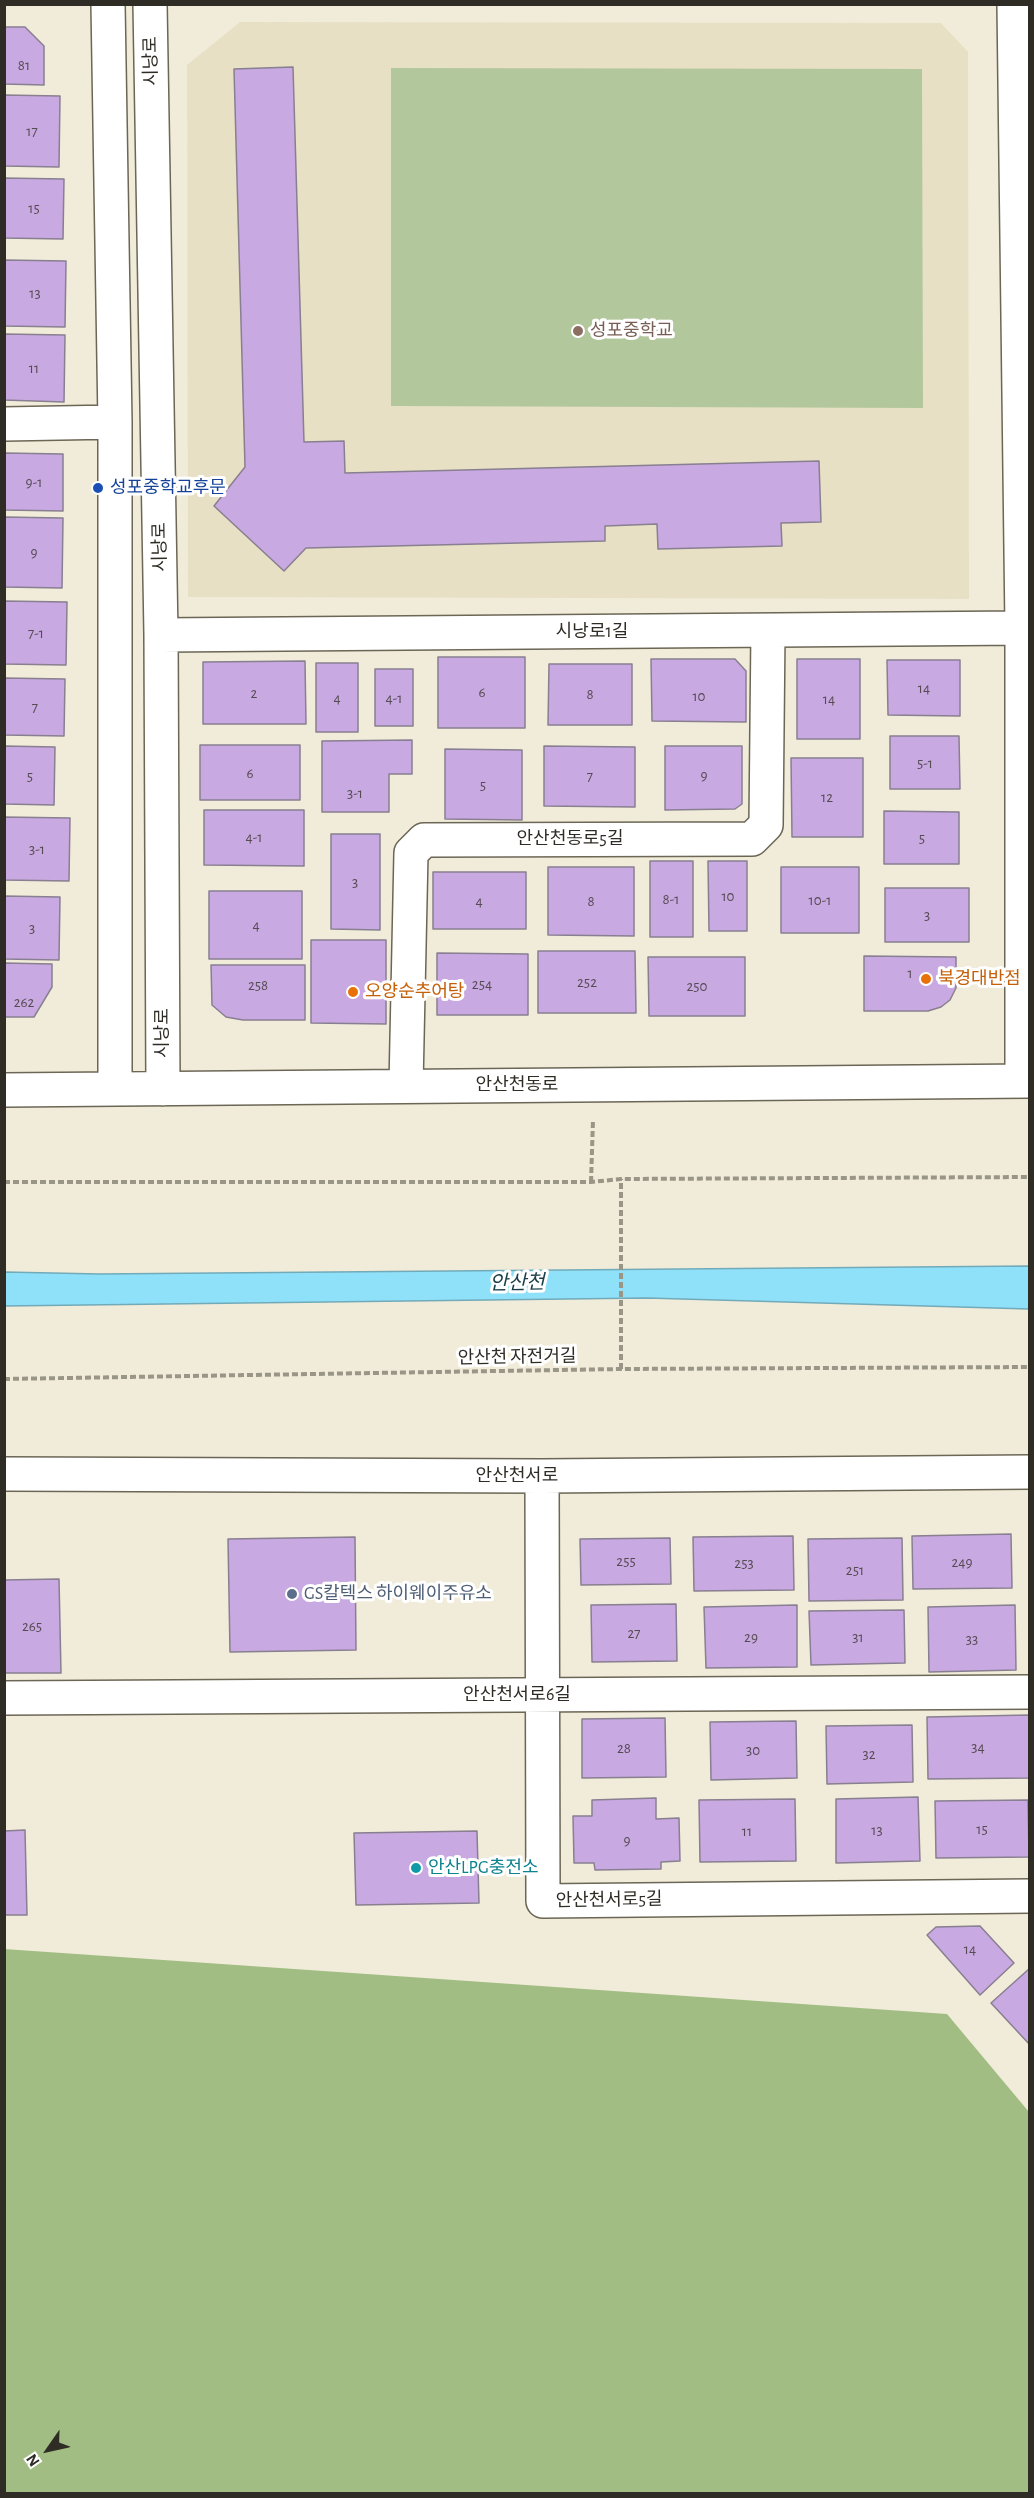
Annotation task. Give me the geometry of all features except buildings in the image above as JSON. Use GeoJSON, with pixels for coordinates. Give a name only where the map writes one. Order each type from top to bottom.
{"type":"FeatureCollection","features":[{"type":"Feature","properties":{"kind":"street"},"geometry":{"type":"LineString","coordinates":[[108,4],[115,422],[115,1089]]}},
{"type":"Feature","properties":{"kind":"street","name":"시낭로"},"geometry":{"type":"LineString","coordinates":[[150,4],[162,635],[163,1089]]}},
{"type":"Feature","properties":{"kind":"street"},"geometry":{"type":"LineString","coordinates":[[1014,4],[1024,420],[1022,628],[1026,1081]]}},
{"type":"Feature","properties":{"kind":"street"},"geometry":{"type":"LineString","coordinates":[[4,424],[115,422]]}},
{"type":"Feature","properties":{"kind":"street","name":"시낭로1길"},"geometry":{"type":"LineString","coordinates":[[162,635],[1022,628]]}},
{"type":"Feature","properties":{"kind":"street","name":"안산천동로5길"},"geometry":{"type":"LineString","coordinates":[[406,1085],[411,853],[424,840],[752,839],[766,825],[768,631]]}},
{"type":"Feature","properties":{"kind":"street","name":"안산천동로"},"geometry":{"type":"LineString","coordinates":[[4,1090],[1026,1081]]}},
{"type":"Feature","properties":{"kind":"street","name":"안산천서로"},"geometry":{"type":"LineString","coordinates":[[4,1474],[542,1476],[1029,1472]]}},
{"type":"Feature","properties":{"kind":"street","name":"안산천서로5길"},"geometry":{"type":"LineString","coordinates":[[542,1476],[543,1901],[1029,1896]]}},
{"type":"Feature","properties":{"kind":"street","name":"안산천서로6길"},"geometry":{"type":"LineString","coordinates":[[4,1698],[1029,1692]]}},
{"type":"Feature","properties":{"kind":"path"},"geometry":{"type":"LineString","coordinates":[[591,1182],[595,1085]]}},
{"type":"Feature","properties":{"kind":"path"},"geometry":{"type":"LineString","coordinates":[[4,1182],[591,1182],[621,1179],[1029,1177]]}},
{"type":"Feature","properties":{"kind":"path"},"geometry":{"type":"LineString","coordinates":[[621,1179],[621,1369]]}},
{"type":"Feature","properties":{"kind":"path","name":"안산천 자전거길"},"geometry":{"type":"LineString","coordinates":[[4,1378],[621,1369],[1029,1367]]}},
{"type":"Feature","properties":{"kind":"shaded area","name":"성포중학교"},"geometry":{"type":"Polygon","coordinates":[[[240,22],[941,23],[968,52],[969,599],[188,597],[187,65],[240,22]]]}},
{"type":"Feature","properties":{"kind":"green space"},"geometry":{"type":"Polygon","coordinates":[[[391,68],[922,69],[923,408],[391,406],[391,68]]]}},
{"type":"Feature","properties":{"kind":"green space"},"geometry":{"type":"Polygon","coordinates":[[[4,1949],[947,2014],[1029,2112],[1029,2493],[5,2493],[4,1949]]]}},
{"type":"Feature","properties":{"kind":"water","name":"안산천"},"geometry":{"type":"Polygon","coordinates":[[[1029,1266],[1029,1309],[647,1298],[4,1306],[5,1272],[99,1274],[1029,1266]]]}},
{"type":"Feature","properties":{"kind":"place","name":"성포중학교"},"geometry":{"type":"Point","coordinates":[578,331]}},
{"type":"Feature","properties":{"kind":"place","name":"성포중학교후문"},"geometry":{"type":"Point","coordinates":[98,488]}},
{"type":"Feature","properties":{"kind":"place","name":"북경대반점"},"geometry":{"type":"Point","coordinates":[926,979]}},
{"type":"Feature","properties":{"kind":"place","name":"오양순추어탕"},"geometry":{"type":"Point","coordinates":[353,992]}},
{"type":"Feature","properties":{"kind":"place","name":"GS칼텍스 하이웨이주유소"},"geometry":{"type":"Point","coordinates":[292,1594]}},
{"type":"Feature","properties":{"kind":"place","name":"안산LPG충전소"},"geometry":{"type":"Point","coordinates":[416,1868]}}]}
